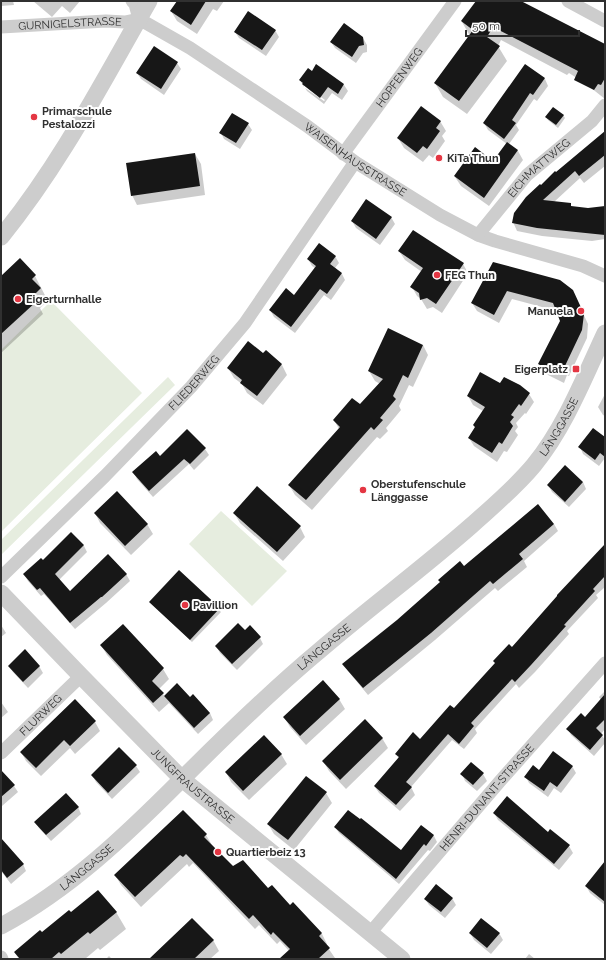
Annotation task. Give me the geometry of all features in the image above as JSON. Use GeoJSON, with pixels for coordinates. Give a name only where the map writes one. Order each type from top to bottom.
{"type":"FeatureCollection","features":[{"type":"Feature","properties":{"kind":"street"},"geometry":{"type":"LineString","coordinates":[[132,1],[135,4],[138,19]]}},
{"type":"Feature","properties":{"kind":"street"},"geometry":{"type":"LineString","coordinates":[[1,237],[20,215],[52,166],[149,1]]}},
{"type":"Feature","properties":{"kind":"street","name":"HOPFENWEG"},"geometry":{"type":"LineString","coordinates":[[343,154],[455,1]]}},
{"type":"Feature","properties":{"kind":"street"},"geometry":{"type":"LineString","coordinates":[[568,1],[605,21]]}},
{"type":"Feature","properties":{"kind":"street","name":"GURNIGELSTRASSE"},"geometry":{"type":"LineString","coordinates":[[1,27],[106,21],[125,22],[138,19]]}},
{"type":"Feature","properties":{"kind":"street","name":"WAISENHAUSSTRASSE"},"geometry":{"type":"LineString","coordinates":[[138,19],[190,48],[307,126],[343,154],[440,215],[478,235],[583,266],[605,276]]}},
{"type":"Feature","properties":{"kind":"street","name":"EICHMATTWEG"},"geometry":{"type":"LineString","coordinates":[[478,235],[527,175],[592,121],[605,105]]}},
{"type":"Feature","properties":{"kind":"street","name":"FLIEDERWEG"},"geometry":{"type":"LineString","coordinates":[[1,577],[105,476],[191,387],[245,323],[355,162]]}},
{"type":"Feature","properties":{"kind":"street","name":"LÄNGGASSE"},"geometry":{"type":"LineString","coordinates":[[1,926],[40,903],[94,863],[243,720],[318,651],[444,549],[523,477],[555,435],[573,402],[605,333]]}},
{"type":"Feature","properties":{"kind":"street","name":"JUNGFRAUSTRASSE"},"geometry":{"type":"LineString","coordinates":[[1,593],[182,779],[402,959]]}},
{"type":"Feature","properties":{"kind":"street","name":"HENRI-DUNANT-STRASSE"},"geometry":{"type":"LineString","coordinates":[[370,933],[501,780],[605,663]]}},
{"type":"Feature","properties":{"kind":"street","name":"FLURWEG"},"geometry":{"type":"LineString","coordinates":[[1,753],[81,676]]}},
{"type":"Feature","properties":{"kind":"shaded area"},"geometry":{"type":"Polygon","coordinates":[[[51,301],[142,393],[1,532],[1,350],[51,301]]]}},
{"type":"Feature","properties":{"kind":"shaded area"},"geometry":{"type":"Polygon","coordinates":[[[168,377],[175,385],[1,555],[1,540],[168,377]]]}},
{"type":"Feature","properties":{"kind":"shaded area"},"geometry":{"type":"Polygon","coordinates":[[[221,511],[287,571],[252,606],[189,544],[221,511]]]}},
{"type":"Feature","properties":{"kind":"building"},"geometry":{"type":"Polygon","coordinates":[[[177,1],[206,1],[191,25],[170,11],[177,1]]]}},
{"type":"Feature","properties":{"kind":"building"},"geometry":{"type":"Polygon","coordinates":[[[476,1],[521,1],[605,44],[605,78],[601,85],[598,84],[594,90],[574,80],[578,71],[493,27],[487,37],[500,46],[459,101],[434,83],[473,30],[461,21],[476,1]]]}},
{"type":"Feature","properties":{"kind":"building"},"geometry":{"type":"Polygon","coordinates":[[[248,11],[276,30],[262,50],[234,32],[248,11]]]}},
{"type":"Feature","properties":{"kind":"building"},"geometry":{"type":"Polygon","coordinates":[[[344,23],[363,37],[364,45],[359,46],[352,57],[330,42],[344,23]]]}},
{"type":"Feature","properties":{"kind":"building"},"geometry":{"type":"Polygon","coordinates":[[[154,46],[178,62],[161,89],[136,73],[154,46]]]}},
{"type":"Feature","properties":{"kind":"building"},"geometry":{"type":"Polygon","coordinates":[[[316,64],[344,84],[338,94],[328,87],[320,98],[299,80],[308,68],[312,71],[316,64]]]}},
{"type":"Feature","properties":{"kind":"building"},"geometry":{"type":"Polygon","coordinates":[[[525,64],[545,78],[533,95],[530,93],[512,120],[516,123],[504,139],[483,123],[525,64]]]}},
{"type":"Feature","properties":{"kind":"building"},"geometry":{"type":"Polygon","coordinates":[[[421,106],[441,121],[436,128],[440,131],[427,149],[423,146],[417,153],[397,138],[421,106]]]}},
{"type":"Feature","properties":{"kind":"building"},"geometry":{"type":"Polygon","coordinates":[[[553,107],[564,115],[556,125],[545,117],[553,107]]]}},
{"type":"Feature","properties":{"kind":"building"},"geometry":{"type":"Polygon","coordinates":[[[232,113],[249,123],[236,143],[219,133],[232,113]]]}},
{"type":"Feature","properties":{"kind":"building"},"geometry":{"type":"Polygon","coordinates":[[[605,131],[605,155],[579,176],[575,171],[543,200],[571,203],[571,206],[588,208],[605,206],[605,235],[537,228],[512,223],[514,213],[526,197],[555,171],[556,172],[605,131]]]}},
{"type":"Feature","properties":{"kind":"building"},"geometry":{"type":"Polygon","coordinates":[[[507,142],[518,150],[484,198],[454,176],[475,147],[493,161],[507,142]]]}},
{"type":"Feature","properties":{"kind":"building"},"geometry":{"type":"Polygon","coordinates":[[[195,153],[200,186],[131,196],[126,163],[195,153]]]}},
{"type":"Feature","properties":{"kind":"building"},"geometry":{"type":"Polygon","coordinates":[[[366,199],[392,217],[376,239],[351,221],[366,199]]]}},
{"type":"Feature","properties":{"kind":"building","name":"FEG Thun"},"geometry":{"type":"Polygon","coordinates":[[[413,230],[464,263],[436,304],[427,298],[420,300],[419,293],[410,287],[423,268],[398,251],[413,230]]]}},
{"type":"Feature","properties":{"kind":"building"},"geometry":{"type":"Polygon","coordinates":[[[319,243],[336,256],[330,264],[342,273],[327,294],[320,289],[291,327],[269,310],[286,288],[294,295],[316,266],[307,259],[319,243]]]}},
{"type":"Feature","properties":{"kind":"building","name":"Eigerturnhalle"},"geometry":{"type":"Polygon","coordinates":[[[20,258],[36,275],[32,279],[41,288],[33,296],[37,301],[1,334],[1,276],[20,258]]]}},
{"type":"Feature","properties":{"kind":"building"},"geometry":{"type":"Polygon","coordinates":[[[493,262],[560,280],[573,290],[584,314],[582,330],[564,368],[563,367],[559,375],[538,364],[560,321],[553,303],[507,291],[494,315],[471,303],[493,262]]]}},
{"type":"Feature","properties":{"kind":"building"},"geometry":{"type":"Polygon","coordinates":[[[388,328],[423,345],[408,378],[403,375],[393,396],[396,399],[380,418],[383,420],[374,430],[371,427],[306,500],[288,485],[340,427],[333,420],[352,398],[360,404],[383,379],[368,371],[388,328]]]}},
{"type":"Feature","properties":{"kind":"building"},"geometry":{"type":"Polygon","coordinates":[[[248,341],[263,353],[266,350],[282,364],[257,396],[240,383],[242,380],[227,368],[248,341]]]}},
{"type":"Feature","properties":{"kind":"building"},"geometry":{"type":"Polygon","coordinates":[[[480,372],[500,383],[504,377],[520,385],[530,393],[521,406],[519,404],[511,415],[514,417],[510,422],[513,426],[502,444],[499,442],[492,453],[468,438],[475,427],[473,425],[485,407],[467,396],[480,372]]]}},
{"type":"Feature","properties":{"kind":"building"},"geometry":{"type":"Polygon","coordinates":[[[593,428],[605,437],[605,457],[600,453],[595,460],[578,447],[593,428]]]}},
{"type":"Feature","properties":{"kind":"building"},"geometry":{"type":"Polygon","coordinates":[[[187,429],[206,448],[190,464],[184,459],[149,491],[132,472],[156,451],[160,456],[187,429]]]}},
{"type":"Feature","properties":{"kind":"building"},"geometry":{"type":"Polygon","coordinates":[[[565,465],[583,482],[565,502],[547,485],[565,465]]]}},
{"type":"Feature","properties":{"kind":"building"},"geometry":{"type":"Polygon","coordinates":[[[257,486],[301,526],[277,552],[233,513],[257,486]]]}},
{"type":"Feature","properties":{"kind":"building"},"geometry":{"type":"Polygon","coordinates":[[[117,491],[148,524],[125,546],[94,513],[117,491]]]}},
{"type":"Feature","properties":{"kind":"building"},"geometry":{"type":"Polygon","coordinates":[[[538,504],[554,524],[519,554],[523,559],[493,584],[490,581],[431,633],[363,688],[342,664],[397,620],[440,582],[438,580],[460,561],[464,566],[538,504]]]}},
{"type":"Feature","properties":{"kind":"building"},"geometry":{"type":"Polygon","coordinates":[[[71,532],[84,545],[55,574],[70,591],[108,554],[127,574],[70,623],[40,588],[37,590],[23,574],[41,558],[43,560],[71,532]]]}},
{"type":"Feature","properties":{"kind":"building"},"geometry":{"type":"Polygon","coordinates":[[[605,544],[605,576],[593,589],[595,591],[564,625],[566,626],[531,665],[515,682],[512,679],[471,723],[474,726],[459,744],[448,734],[406,782],[412,787],[396,805],[374,786],[399,757],[395,754],[413,732],[420,739],[450,705],[454,708],[495,663],[493,661],[509,644],[512,647],[557,595],[605,544]]]}},
{"type":"Feature","properties":{"kind":"building","name":"Pavillion"},"geometry":{"type":"Polygon","coordinates":[[[179,570],[220,608],[190,640],[149,602],[179,570]]]}},
{"type":"Feature","properties":{"kind":"building"},"geometry":{"type":"Polygon","coordinates":[[[238,623],[245,630],[250,625],[261,637],[232,664],[215,646],[238,623]]]}},
{"type":"Feature","properties":{"kind":"building"},"geometry":{"type":"Polygon","coordinates":[[[123,624],[164,668],[152,681],[164,693],[153,703],[100,645],[123,624]]]}},
{"type":"Feature","properties":{"kind":"building"},"geometry":{"type":"Polygon","coordinates":[[[25,649],[40,666],[23,682],[8,666],[25,649]]]}},
{"type":"Feature","properties":{"kind":"building"},"geometry":{"type":"Polygon","coordinates":[[[323,680],[340,699],[300,736],[283,717],[323,680]]]}},
{"type":"Feature","properties":{"kind":"building"},"geometry":{"type":"Polygon","coordinates":[[[177,683],[190,697],[193,694],[210,713],[194,728],[164,696],[177,683]]]}},
{"type":"Feature","properties":{"kind":"building"},"geometry":{"type":"Polygon","coordinates":[[[605,694],[605,719],[596,728],[603,735],[590,750],[566,729],[581,713],[585,717],[605,694]]]}},
{"type":"Feature","properties":{"kind":"building"},"geometry":{"type":"Polygon","coordinates":[[[75,699],[96,721],[70,746],[64,740],[36,768],[20,752],[75,699]]]}},
{"type":"Feature","properties":{"kind":"building"},"geometry":{"type":"Polygon","coordinates":[[[365,719],[383,738],[340,780],[322,761],[365,719]]]}},
{"type":"Feature","properties":{"kind":"building"},"geometry":{"type":"Polygon","coordinates":[[[264,735],[282,754],[243,791],[225,772],[264,735]]]}},
{"type":"Feature","properties":{"kind":"building"},"geometry":{"type":"Polygon","coordinates":[[[119,747],[137,765],[108,793],[91,775],[119,747]]]}},
{"type":"Feature","properties":{"kind":"building"},"geometry":{"type":"Polygon","coordinates":[[[553,751],[573,766],[557,787],[550,782],[544,791],[524,777],[533,765],[539,770],[553,751]]]}},
{"type":"Feature","properties":{"kind":"building"},"geometry":{"type":"Polygon","coordinates":[[[471,762],[484,773],[473,785],[460,774],[471,762]]]}},
{"type":"Feature","properties":{"kind":"building"},"geometry":{"type":"Polygon","coordinates":[[[1,770],[15,785],[1,797],[1,770]]]}},
{"type":"Feature","properties":{"kind":"building"},"geometry":{"type":"Polygon","coordinates":[[[306,776],[327,792],[288,840],[267,824],[306,776]]]}},
{"type":"Feature","properties":{"kind":"building"},"geometry":{"type":"Polygon","coordinates":[[[66,793],[79,807],[46,835],[34,822],[66,793]]]}},
{"type":"Feature","properties":{"kind":"building"},"geometry":{"type":"Polygon","coordinates":[[[507,796],[548,832],[550,829],[570,845],[554,864],[493,813],[507,796]]]}},
{"type":"Feature","properties":{"kind":"building"},"geometry":{"type":"Polygon","coordinates":[[[183,810],[207,834],[204,837],[233,866],[243,860],[268,888],[272,885],[290,905],[293,902],[322,933],[319,936],[330,948],[318,959],[279,959],[290,949],[273,932],[271,935],[253,915],[249,919],[186,854],[183,857],[180,855],[135,897],[114,875],[183,810]]]}},
{"type":"Feature","properties":{"kind":"building"},"geometry":{"type":"Polygon","coordinates":[[[348,810],[360,819],[361,818],[401,850],[421,825],[434,835],[426,846],[424,844],[396,879],[334,827],[348,810]]]}},
{"type":"Feature","properties":{"kind":"building"},"geometry":{"type":"Polygon","coordinates":[[[1,838],[24,864],[7,878],[1,870],[1,838]]]}},
{"type":"Feature","properties":{"kind":"building"},"geometry":{"type":"Polygon","coordinates":[[[605,861],[605,902],[585,886],[605,861]]]}},
{"type":"Feature","properties":{"kind":"building"},"geometry":{"type":"Polygon","coordinates":[[[436,884],[453,898],[441,912],[424,899],[436,884]]]}},
{"type":"Feature","properties":{"kind":"building"},"geometry":{"type":"Polygon","coordinates":[[[98,890],[117,912],[90,934],[88,932],[61,954],[59,952],[51,959],[20,959],[14,952],[40,930],[42,932],[69,910],[71,912],[98,890]]]}},
{"type":"Feature","properties":{"kind":"building"},"geometry":{"type":"Polygon","coordinates":[[[192,918],[214,940],[194,959],[149,959],[192,918]]]}},
{"type":"Feature","properties":{"kind":"building"},"geometry":{"type":"Polygon","coordinates":[[[481,918],[500,933],[487,948],[469,933],[481,918]]]}},
{"type":"Feature","properties":{"kind":"place","name":"Primarschule Pestalozzi"},"geometry":{"type":"Point","coordinates":[34,117]}},
{"type":"Feature","properties":{"kind":"place","name":"KiTa Thun"},"geometry":{"type":"Point","coordinates":[439,158]}},
{"type":"Feature","properties":{"kind":"place","name":"FEG Thun"},"geometry":{"type":"Point","coordinates":[437,275]}},
{"type":"Feature","properties":{"kind":"place","name":"Eigerturnhalle"},"geometry":{"type":"Point","coordinates":[18,299]}},
{"type":"Feature","properties":{"kind":"place","name":"Manuela"},"geometry":{"type":"Point","coordinates":[581,311]}},
{"type":"Feature","properties":{"kind":"place","name":"Eigerplatz"},"geometry":{"type":"Point","coordinates":[576,369]}},
{"type":"Feature","properties":{"kind":"place","name":"Oberstufenschule Länggasse"},"geometry":{"type":"Point","coordinates":[363,490]}},
{"type":"Feature","properties":{"kind":"place","name":"Pavillion"},"geometry":{"type":"Point","coordinates":[185,605]}},
{"type":"Feature","properties":{"kind":"place","name":"Quartierbeiz 13"},"geometry":{"type":"Point","coordinates":[218,852]}}]}
